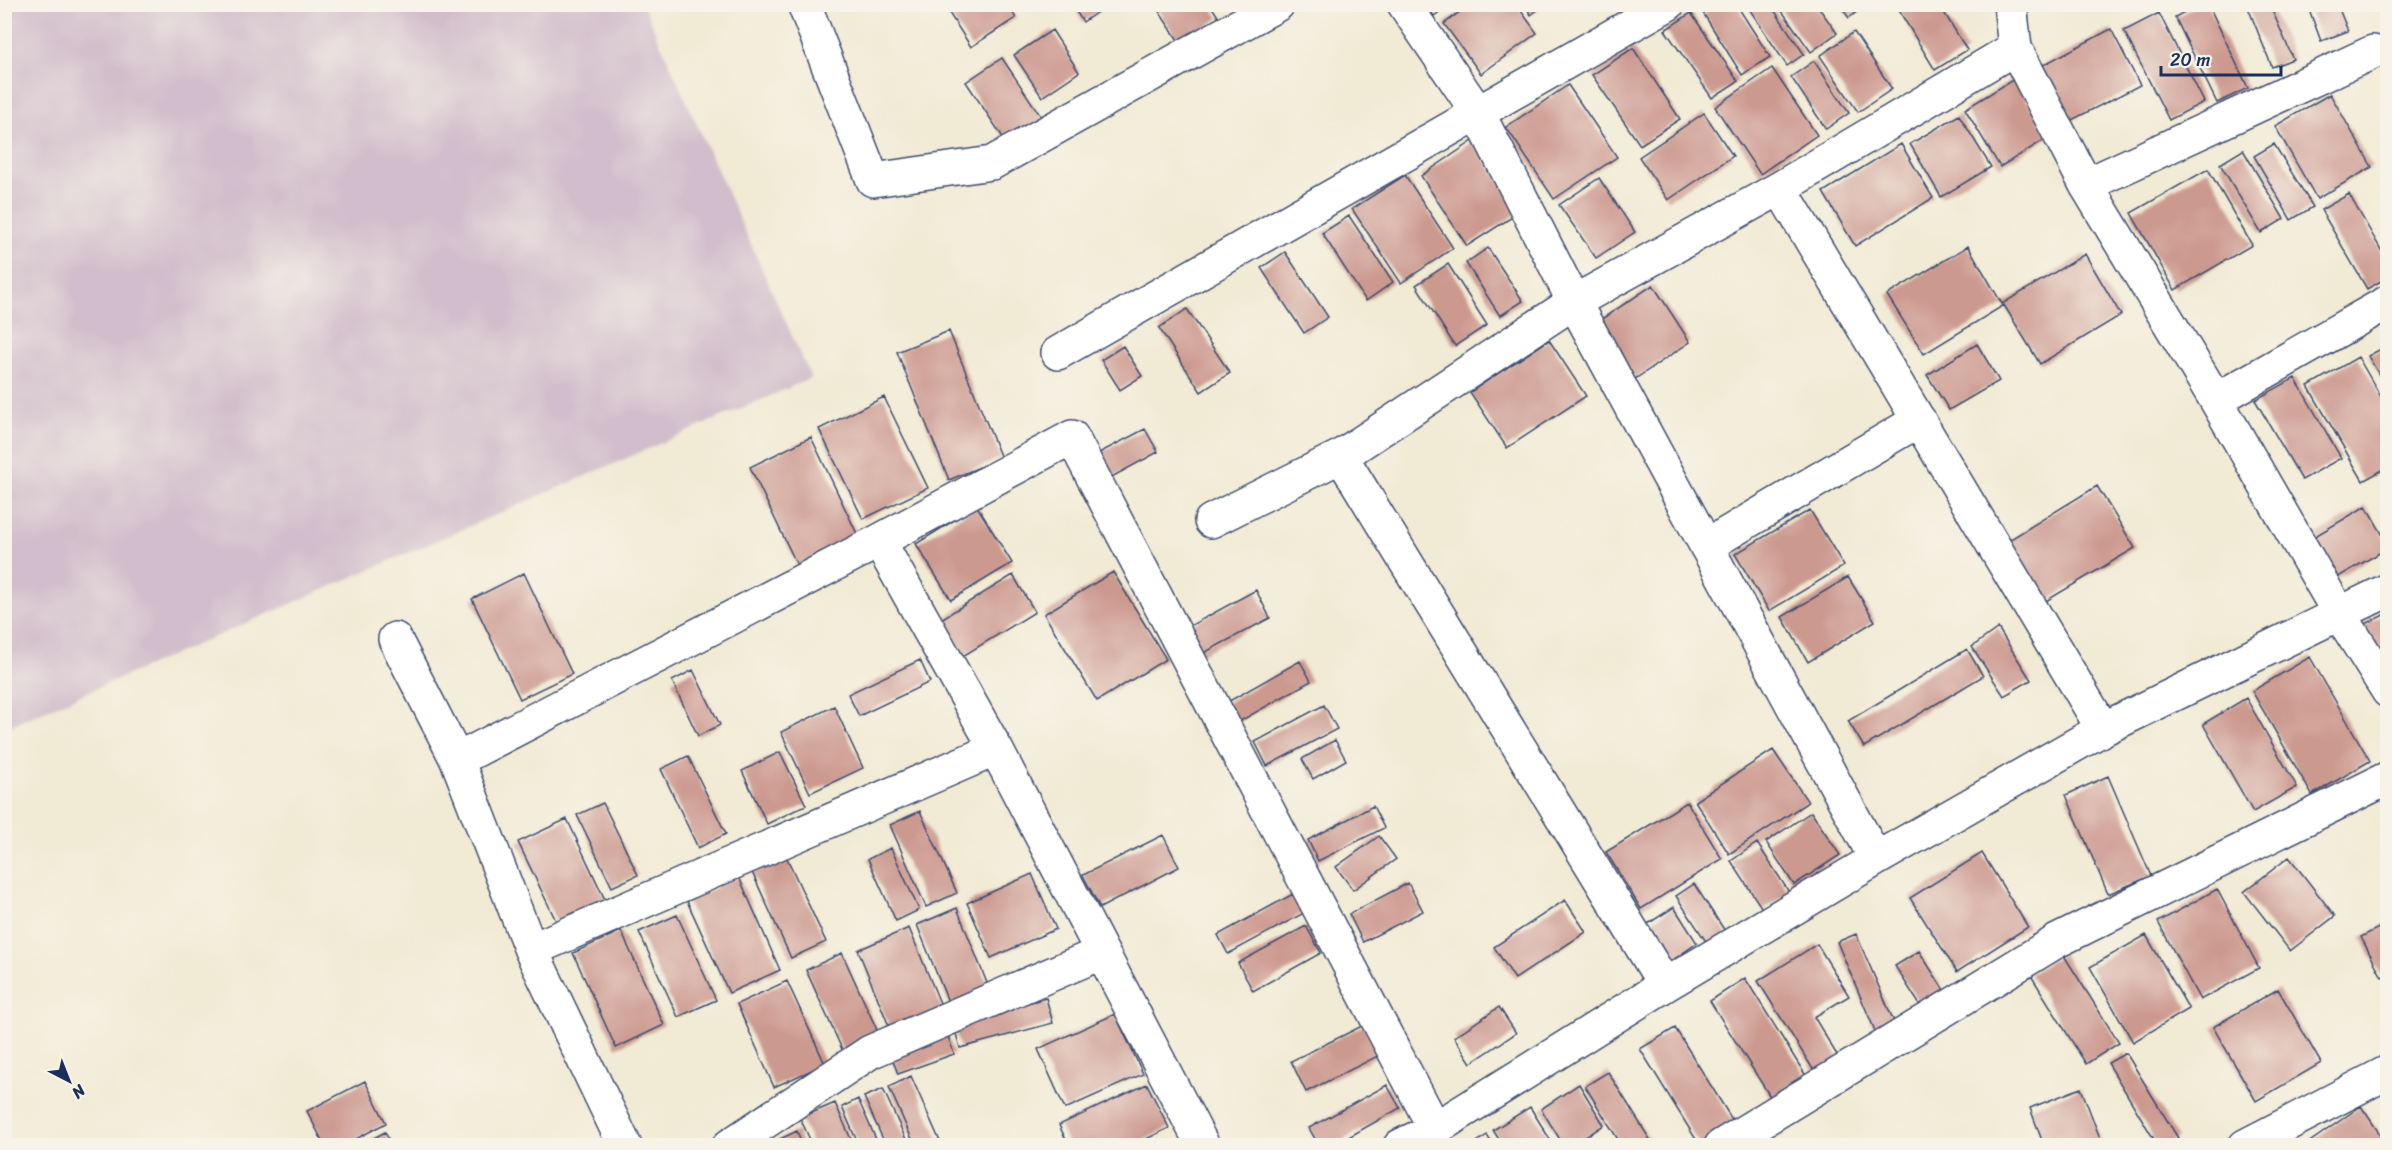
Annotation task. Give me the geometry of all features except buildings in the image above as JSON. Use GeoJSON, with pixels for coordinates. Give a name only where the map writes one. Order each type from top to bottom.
{"type":"FeatureCollection","features":[{"type":"Feature","properties":{"kind":"street"},"geometry":{"type":"LineString","coordinates":[[804,4],[873,180],[992,163],[1278,4]]}},
{"type":"Feature","properties":{"kind":"street"},"geometry":{"type":"LineString","coordinates":[[1404,4],[1478,113],[1574,302],[1876,859]]}},
{"type":"Feature","properties":{"kind":"street"},"geometry":{"type":"LineString","coordinates":[[1058,353],[1668,4]]}},
{"type":"Feature","properties":{"kind":"street"},"geometry":{"type":"LineString","coordinates":[[2010,4],[2016,48],[2086,185],[2388,692]]}},
{"type":"Feature","properties":{"kind":"street"},"geometry":{"type":"LineString","coordinates":[[1211,521],[1341,456],[1574,302],[1780,188],[2016,48]]}},
{"type":"Feature","properties":{"kind":"street"},"geometry":{"type":"LineString","coordinates":[[2086,185],[2373,52]]}},
{"type":"Feature","properties":{"kind":"street"},"geometry":{"type":"LineString","coordinates":[[1780,188],[2103,729]]}},
{"type":"Feature","properties":{"kind":"street"},"geometry":{"type":"LineString","coordinates":[[2216,400],[2388,302]]}},
{"type":"Feature","properties":{"kind":"street"},"geometry":{"type":"LineString","coordinates":[[1706,546],[1919,420]]}},
{"type":"Feature","properties":{"kind":"street"},"geometry":{"type":"LineString","coordinates":[[457,760],[1072,437],[1435,1129]]}},
{"type":"Feature","properties":{"kind":"street"},"geometry":{"type":"LineString","coordinates":[[1341,456],[1665,985]]}},
{"type":"Feature","properties":{"kind":"street"},"geometry":{"type":"LineString","coordinates":[[879,540],[996,748],[1203,1146]]}},
{"type":"Feature","properties":{"kind":"street"},"geometry":{"type":"LineString","coordinates":[[1400,1146],[1435,1129],[1665,985],[1876,859],[2103,729],[2388,590]]}},
{"type":"Feature","properties":{"kind":"street"},"geometry":{"type":"LineString","coordinates":[[395,639],[457,760],[531,950],[625,1146]]}},
{"type":"Feature","properties":{"kind":"street"},"geometry":{"type":"LineString","coordinates":[[531,950],[996,748]]}},
{"type":"Feature","properties":{"kind":"street"},"geometry":{"type":"LineString","coordinates":[[1721,1146],[2057,941],[2388,778]]}},
{"type":"Feature","properties":{"kind":"street"},"geometry":{"type":"LineString","coordinates":[[729,1146],[870,1052],[1101,953]]}},
{"type":"Feature","properties":{"kind":"street"},"geometry":{"type":"LineString","coordinates":[[2245,1146],[2388,1072]]}},
{"type":"Feature","properties":{"kind":"shaded area"},"geometry":{"type":"Polygon","coordinates":[[[5,4],[643,5],[811,378],[5,728],[5,4]]]}}]}
